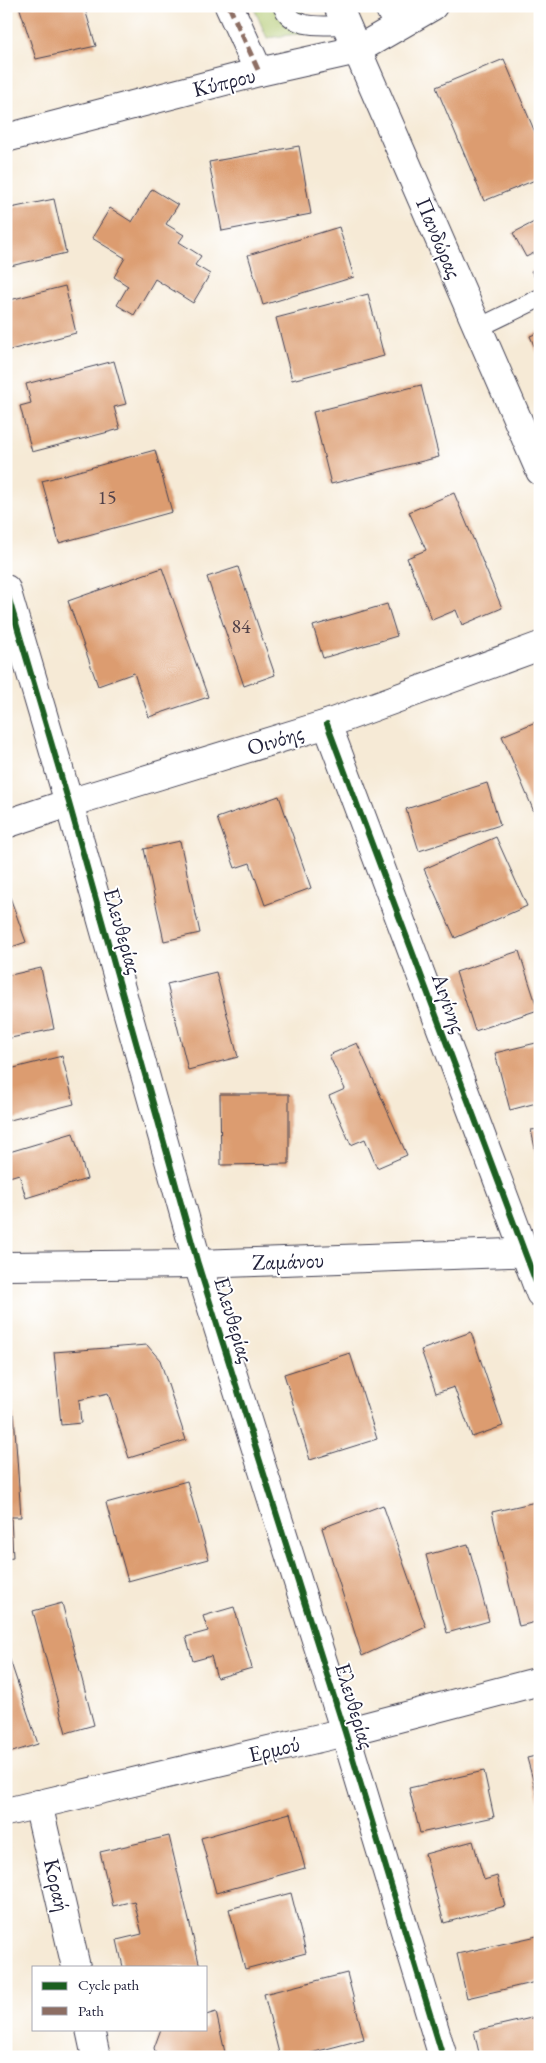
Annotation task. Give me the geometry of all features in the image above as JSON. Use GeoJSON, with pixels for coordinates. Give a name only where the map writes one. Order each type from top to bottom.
{"type":"FeatureCollection","features":[{"type":"Feature","properties":{"kind":"street"},"geometry":{"type":"LineString","coordinates":[[229,6],[259,72]]}},
{"type":"Feature","properties":{"kind":"street","name":"Κύπρου"},"geometry":{"type":"LineString","coordinates":[[6,138],[259,72],[358,50],[388,18],[433,6]]}},
{"type":"Feature","properties":{"kind":"street","name":"Πανδώρας"},"geometry":{"type":"LineString","coordinates":[[342,16],[540,471]]}},
{"type":"Feature","properties":{"kind":"street","name":"Ελευθερίας"},"geometry":{"type":"LineString","coordinates":[[6,589],[69,803],[198,1264],[345,1732],[443,2057]]}},
{"type":"Feature","properties":{"kind":"street","name":"Οινόης"},"geometry":{"type":"LineString","coordinates":[[6,824],[327,724],[540,646]]}},
{"type":"Feature","properties":{"kind":"street","name":"Αιγίνης"},"geometry":{"type":"LineString","coordinates":[[327,724],[532,1252],[540,1293]]}},
{"type":"Feature","properties":{"kind":"street","name":"Ζαμάνου"},"geometry":{"type":"LineString","coordinates":[[6,1266],[198,1264],[532,1252]]}},
{"type":"Feature","properties":{"kind":"street","name":"Ερμού"},"geometry":{"type":"LineString","coordinates":[[6,1812],[345,1732],[540,1681]]}},
{"type":"Feature","properties":{"kind":"street","name":"Κοραή"},"geometry":{"type":"LineString","coordinates":[[38,1804],[76,1966]]}},
{"type":"Feature","properties":{"kind":"street"},"geometry":{"type":"LineString","coordinates":[[90,2030],[96,2057]]}},
{"type":"Feature","properties":{"kind":"lane"},"geometry":{"type":"LineString","coordinates":[[282,6],[292,18],[302,24],[342,16]]}},
{"type":"Feature","properties":{"kind":"lane"},"geometry":{"type":"LineString","coordinates":[[478,328],[540,298]]}},
{"type":"Feature","properties":{"kind":"green space"},"geometry":{"type":"Polygon","coordinates":[[[253,6],[299,6],[311,32],[267,38],[253,6]]]}},
{"type":"Feature","properties":{"kind":"building"},"geometry":{"type":"Polygon","coordinates":[[[19,6],[84,6],[96,46],[36,59],[19,6]]]}},
{"type":"Feature","properties":{"kind":"building"},"geometry":{"type":"Polygon","coordinates":[[[504,59],[540,144],[540,178],[484,201],[436,87],[504,59]]]}},
{"type":"Feature","properties":{"kind":"building"},"geometry":{"type":"Polygon","coordinates":[[[299,146],[311,214],[222,231],[209,162],[299,146]]]}},
{"type":"Feature","properties":{"kind":"building"},"geometry":{"type":"Polygon","coordinates":[[[152,189],[178,205],[166,224],[184,235],[179,242],[201,256],[195,265],[210,274],[193,303],[155,279],[134,315],[117,305],[128,286],[114,277],[125,258],[92,238],[110,208],[132,222],[152,189]]]}},
{"type":"Feature","properties":{"kind":"building"},"geometry":{"type":"Polygon","coordinates":[[[54,199],[66,253],[6,267],[6,209],[54,199]]]}},
{"type":"Feature","properties":{"kind":"building"},"geometry":{"type":"Polygon","coordinates":[[[540,219],[540,250],[526,257],[513,233],[540,219]]]}},
{"type":"Feature","properties":{"kind":"building"},"geometry":{"type":"Polygon","coordinates":[[[339,227],[354,277],[263,305],[248,255],[339,227]]]}},
{"type":"Feature","properties":{"kind":"building"},"geometry":{"type":"Polygon","coordinates":[[[540,267],[540,286],[531,271],[540,267]]]}},
{"type":"Feature","properties":{"kind":"building"},"geometry":{"type":"Polygon","coordinates":[[[65,286],[76,333],[6,351],[6,301],[65,286]]]}},
{"type":"Feature","properties":{"kind":"building"},"geometry":{"type":"Polygon","coordinates":[[[368,294],[384,356],[292,380],[276,318],[368,294]]]}},
{"type":"Feature","properties":{"kind":"building"},"geometry":{"type":"Polygon","coordinates":[[[540,332],[540,360],[530,336],[540,332]]]}},
{"type":"Feature","properties":{"kind":"building"},"geometry":{"type":"Polygon","coordinates":[[[114,361],[126,404],[114,407],[120,429],[32,452],[20,406],[31,403],[26,384],[114,361]]]}},
{"type":"Feature","properties":{"kind":"building"},"geometry":{"type":"Polygon","coordinates":[[[421,385],[439,457],[331,484],[313,412],[421,385]]]}},
{"type":"Feature","properties":{"kind":"building"},"geometry":{"type":"Polygon","coordinates":[[[155,450],[172,512],[59,543],[42,481],[155,450]]]}},
{"type":"Feature","properties":{"kind":"building"},"geometry":{"type":"Polygon","coordinates":[[[454,493],[502,608],[462,625],[456,610],[432,620],[407,558],[426,550],[409,512],[454,493]]]}},
{"type":"Feature","properties":{"kind":"building"},"geometry":{"type":"Polygon","coordinates":[[[238,567],[275,675],[244,686],[207,577],[238,567]]]}},
{"type":"Feature","properties":{"kind":"building"},"geometry":{"type":"Polygon","coordinates":[[[162,568],[208,697],[149,717],[134,673],[98,686],[68,601],[162,568]]]}},
{"type":"Feature","properties":{"kind":"building"},"geometry":{"type":"Polygon","coordinates":[[[387,604],[397,636],[323,658],[313,626],[387,604]]]}},
{"type":"Feature","properties":{"kind":"building"},"geometry":{"type":"Polygon","coordinates":[[[540,721],[540,818],[537,819],[502,736],[540,721]]]}},
{"type":"Feature","properties":{"kind":"building"},"geometry":{"type":"Polygon","coordinates":[[[487,783],[500,825],[419,851],[406,809],[487,783]]]}},
{"type":"Feature","properties":{"kind":"building"},"geometry":{"type":"Polygon","coordinates":[[[279,796],[311,888],[265,905],[250,863],[235,868],[217,818],[279,796]]]}},
{"type":"Feature","properties":{"kind":"building"},"geometry":{"type":"Polygon","coordinates":[[[496,837],[527,906],[455,938],[424,869],[496,837]]]}},
{"type":"Feature","properties":{"kind":"building"},"geometry":{"type":"Polygon","coordinates":[[[180,841],[200,933],[164,941],[144,849],[180,841]]]}},
{"type":"Feature","properties":{"kind":"building"},"geometry":{"type":"Polygon","coordinates":[[[6,886],[26,942],[6,949],[6,886]]]}},
{"type":"Feature","properties":{"kind":"building"},"geometry":{"type":"Polygon","coordinates":[[[519,951],[538,1010],[475,1031],[456,972],[519,951]]]}},
{"type":"Feature","properties":{"kind":"building"},"geometry":{"type":"Polygon","coordinates":[[[41,968],[54,1029],[6,1039],[6,976],[41,968]]]}},
{"type":"Feature","properties":{"kind":"building"},"geometry":{"type":"Polygon","coordinates":[[[216,972],[238,1057],[188,1070],[167,984],[216,972]]]}},
{"type":"Feature","properties":{"kind":"building"},"geometry":{"type":"Polygon","coordinates":[[[540,1042],[540,1102],[510,1110],[495,1053],[540,1042]]]}},
{"type":"Feature","properties":{"kind":"building"},"geometry":{"type":"Polygon","coordinates":[[[357,1043],[407,1155],[377,1168],[365,1139],[351,1145],[329,1096],[345,1089],[329,1055],[357,1043]]]}},
{"type":"Feature","properties":{"kind":"building"},"geometry":{"type":"Polygon","coordinates":[[[62,1056],[74,1104],[6,1121],[6,1070],[62,1056]]]}},
{"type":"Feature","properties":{"kind":"building"},"geometry":{"type":"Polygon","coordinates":[[[220,1094],[289,1094],[289,1164],[221,1165],[220,1094]]]}},
{"type":"Feature","properties":{"kind":"building"},"geometry":{"type":"Polygon","coordinates":[[[540,1129],[540,1166],[539,1166],[531,1130],[540,1129]]]}},
{"type":"Feature","properties":{"kind":"building"},"geometry":{"type":"Polygon","coordinates":[[[73,1133],[87,1179],[26,1198],[19,1174],[6,1178],[6,1153],[73,1133]]]}},
{"type":"Feature","properties":{"kind":"building"},"geometry":{"type":"Polygon","coordinates":[[[471,1332],[503,1426],[472,1437],[454,1387],[436,1393],[421,1350],[471,1332]]]}},
{"type":"Feature","properties":{"kind":"building"},"geometry":{"type":"Polygon","coordinates":[[[147,1345],[160,1360],[186,1440],[129,1458],[108,1393],[79,1400],[81,1423],[61,1425],[54,1352],[147,1345]]]}},
{"type":"Feature","properties":{"kind":"building"},"geometry":{"type":"Polygon","coordinates":[[[350,1353],[377,1439],[310,1460],[284,1374],[350,1353]]]}},
{"type":"Feature","properties":{"kind":"building"},"geometry":{"type":"Polygon","coordinates":[[[6,1414],[14,1414],[21,1517],[11,1517],[13,1558],[6,1559],[6,1414]]]}},
{"type":"Feature","properties":{"kind":"building"},"geometry":{"type":"Polygon","coordinates":[[[187,1481],[209,1559],[128,1581],[106,1503],[187,1481]]]}},
{"type":"Feature","properties":{"kind":"building"},"geometry":{"type":"Polygon","coordinates":[[[540,1501],[540,1621],[519,1626],[492,1512],[540,1501]]]}},
{"type":"Feature","properties":{"kind":"building"},"geometry":{"type":"Polygon","coordinates":[[[383,1505],[426,1627],[362,1656],[322,1528],[383,1505]]]}},
{"type":"Feature","properties":{"kind":"building"},"geometry":{"type":"Polygon","coordinates":[[[468,1544],[489,1621],[447,1633],[426,1555],[468,1544]]]}},
{"type":"Feature","properties":{"kind":"building"},"geometry":{"type":"Polygon","coordinates":[[[62,1603],[94,1725],[66,1733],[33,1611],[62,1603]]]}},
{"type":"Feature","properties":{"kind":"building"},"geometry":{"type":"Polygon","coordinates":[[[234,1607],[252,1668],[217,1678],[211,1656],[193,1661],[186,1637],[208,1631],[203,1616],[234,1607]]]}},
{"type":"Feature","properties":{"kind":"building"},"geometry":{"type":"Polygon","coordinates":[[[6,1648],[38,1744],[6,1754],[6,1648]]]}},
{"type":"Feature","properties":{"kind":"building"},"geometry":{"type":"Polygon","coordinates":[[[540,1755],[540,1802],[539,1802],[527,1758],[540,1755]]]}},
{"type":"Feature","properties":{"kind":"building"},"geometry":{"type":"Polygon","coordinates":[[[484,1771],[494,1817],[420,1833],[409,1788],[484,1771]]]}},
{"type":"Feature","properties":{"kind":"building"},"geometry":{"type":"Polygon","coordinates":[[[290,1813],[305,1868],[216,1893],[201,1838],[290,1813]]]}},
{"type":"Feature","properties":{"kind":"building"},"geometry":{"type":"Polygon","coordinates":[[[169,1836],[200,1966],[123,1966],[117,1940],[142,1934],[134,1901],[113,1906],[100,1852],[169,1836]]]}},
{"type":"Feature","properties":{"kind":"building"},"geometry":{"type":"Polygon","coordinates":[[[473,1841],[484,1880],[497,1876],[505,1906],[444,1923],[425,1854],[473,1841]]]}},
{"type":"Feature","properties":{"kind":"building"},"geometry":{"type":"Polygon","coordinates":[[[291,1893],[306,1953],[245,1969],[229,1909],[291,1893]]]}},
{"type":"Feature","properties":{"kind":"building"},"geometry":{"type":"Polygon","coordinates":[[[537,1936],[540,1950],[540,1981],[467,1998],[457,1954],[537,1936]]]}},
{"type":"Feature","properties":{"kind":"building"},"geometry":{"type":"Polygon","coordinates":[[[347,1973],[364,2039],[296,2057],[280,2057],[264,1994],[347,1973]]]}},
{"type":"Feature","properties":{"kind":"building"},"geometry":{"type":"Polygon","coordinates":[[[216,2012],[226,2057],[157,2057],[154,2048],[161,2030],[208,2030],[208,2014],[216,2012]]]}},
{"type":"Feature","properties":{"kind":"building"},"geometry":{"type":"Polygon","coordinates":[[[540,2016],[540,2057],[480,2057],[474,2031],[540,2016]]]}},
{"type":"Feature","properties":{"kind":"marked path"},"geometry":{"type":"LineString","coordinates":[[229,6],[259,72]]}},
{"type":"Feature","properties":{"kind":"cycle path"},"geometry":{"type":"LineString","coordinates":[[6,589],[69,803],[198,1264],[345,1732],[443,2057]]}},
{"type":"Feature","properties":{"kind":"cycle path"},"geometry":{"type":"LineString","coordinates":[[327,724],[540,1293]]}}]}
